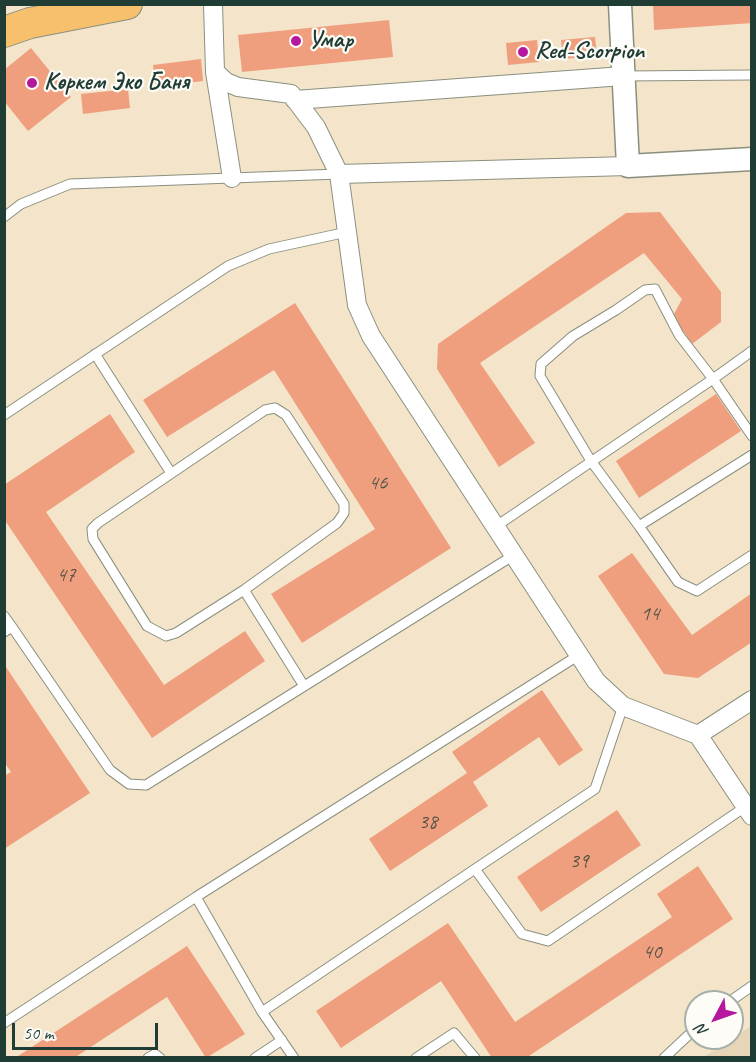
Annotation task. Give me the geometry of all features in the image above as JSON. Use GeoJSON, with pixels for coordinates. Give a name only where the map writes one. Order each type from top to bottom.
{"type":"FeatureCollection","features":[{"type":"Feature","properties":{"kind":"highway"},"geometry":{"type":"LineString","coordinates":[[4,32],[30,22],[126,4]]}},
{"type":"Feature","properties":{"kind":"street"},"geometry":{"type":"LineString","coordinates":[[213,4],[216,72],[232,178]]}},
{"type":"Feature","properties":{"kind":"street"},"geometry":{"type":"LineString","coordinates":[[620,4],[628,166]]}},
{"type":"Feature","properties":{"kind":"street"},"geometry":{"type":"LineString","coordinates":[[216,72],[226,82],[238,87],[291,94],[316,127],[339,174],[357,305],[371,336],[596,681],[623,706],[698,735],[748,812]]}},
{"type":"Feature","properties":{"kind":"street"},"geometry":{"type":"LineString","coordinates":[[295,100],[623,76]]}},
{"type":"Feature","properties":{"kind":"street"},"geometry":{"type":"LineString","coordinates":[[339,174],[628,166],[752,159]]}},
{"type":"Feature","properties":{"kind":"street"},"geometry":{"type":"LineString","coordinates":[[698,735],[752,700]]}},
{"type":"Feature","properties":{"kind":"lane"},"geometry":{"type":"LineString","coordinates":[[623,76],[752,75]]}},
{"type":"Feature","properties":{"kind":"lane"},"geometry":{"type":"LineString","coordinates":[[4,216],[21,204],[70,184],[339,174]]}},
{"type":"Feature","properties":{"kind":"lane"},"geometry":{"type":"LineString","coordinates":[[4,415],[228,266],[269,249],[347,232]]}},
{"type":"Feature","properties":{"kind":"lane"},"geometry":{"type":"LineString","coordinates":[[752,436],[679,335],[655,289],[645,290],[573,336],[542,364],[540,376],[591,461],[678,582],[697,591],[752,555]]}},
{"type":"Feature","properties":{"kind":"lane"},"geometry":{"type":"LineString","coordinates":[[495,527],[752,351]]}},
{"type":"Feature","properties":{"kind":"lane"},"geometry":{"type":"LineString","coordinates":[[95,354],[171,473]]}},
{"type":"Feature","properties":{"kind":"lane"},"geometry":{"type":"LineString","coordinates":[[275,408],[286,415],[345,504],[344,513],[336,523],[244,590],[176,633],[166,636],[147,626],[93,538],[92,529],[265,410],[275,408]]}},
{"type":"Feature","properties":{"kind":"lane"},"geometry":{"type":"LineString","coordinates":[[639,526],[752,455]]}},
{"type":"Feature","properties":{"kind":"lane"},"geometry":{"type":"LineString","coordinates":[[4,616],[8,629],[110,770],[129,784],[146,785],[514,555]]}},
{"type":"Feature","properties":{"kind":"lane"},"geometry":{"type":"LineString","coordinates":[[244,590],[304,686]]}},
{"type":"Feature","properties":{"kind":"lane"},"geometry":{"type":"LineString","coordinates":[[4,1023],[196,897],[579,655]]}},
{"type":"Feature","properties":{"kind":"lane"},"geometry":{"type":"LineString","coordinates":[[262,1012],[595,789],[623,706]]}},
{"type":"Feature","properties":{"kind":"lane"},"geometry":{"type":"LineString","coordinates":[[475,869],[522,934],[548,941],[748,812]]}},
{"type":"Feature","properties":{"kind":"lane"},"geometry":{"type":"LineString","coordinates":[[196,897],[262,1012],[294,1058]]}},
{"type":"Feature","properties":{"kind":"lane"},"geometry":{"type":"LineString","coordinates":[[416,1058],[454,1033],[475,1058]]}},
{"type":"Feature","properties":{"kind":"lane"},"geometry":{"type":"LineString","coordinates":[[664,1058],[684,1039]]}},
{"type":"Feature","properties":{"kind":"lane"},"geometry":{"type":"LineString","coordinates":[[255,1058],[282,1040]]}},
{"type":"Feature","properties":{"kind":"lane"},"geometry":{"type":"LineString","coordinates":[[148,1058],[156,1054],[160,1058]]}},
{"type":"Feature","properties":{"kind":"shaded area"},"geometry":{"type":"Polygon","coordinates":[[[751,1026],[751,1057],[704,1057],[715,1050],[744,1050],[744,1031],[751,1026]]]}},
{"type":"Feature","properties":{"kind":"building"},"geometry":{"type":"Polygon","coordinates":[[[653,4],[752,4],[752,23],[654,30],[653,4]]]}},
{"type":"Feature","properties":{"kind":"building"},"geometry":{"type":"Polygon","coordinates":[[[389,20],[393,57],[242,72],[238,35],[389,20]]]}},
{"type":"Feature","properties":{"kind":"building"},"geometry":{"type":"Polygon","coordinates":[[[595,37],[597,56],[563,59],[561,40],[595,37]]]}},
{"type":"Feature","properties":{"kind":"building","name":"Red-Scorpion"},"geometry":{"type":"Polygon","coordinates":[[[537,40],[539,62],[508,65],[506,43],[537,40]]]}},
{"type":"Feature","properties":{"kind":"building","name":"Көркем Эко Баня"},"geometry":{"type":"Polygon","coordinates":[[[31,48],[71,97],[28,131],[4,101],[4,70],[31,48]]]}},
{"type":"Feature","properties":{"kind":"building"},"geometry":{"type":"Polygon","coordinates":[[[201,59],[203,81],[155,87],[153,65],[201,59]]]}},
{"type":"Feature","properties":{"kind":"building","name":"Көркем Эко Баня"},"geometry":{"type":"Polygon","coordinates":[[[128,89],[130,108],[83,114],[81,94],[128,89]]]}},
{"type":"Feature","properties":{"kind":"building"},"geometry":{"type":"Polygon","coordinates":[[[660,212],[721,292],[721,322],[692,344],[673,316],[682,299],[644,253],[480,363],[535,443],[499,467],[437,369],[438,344],[626,213],[660,212]]]}},
{"type":"Feature","properties":{"kind":"building"},"geometry":{"type":"Polygon","coordinates":[[[295,303],[451,548],[302,643],[271,594],[375,529],[274,370],[167,437],[143,400],[295,303]]]}},
{"type":"Feature","properties":{"kind":"building"},"geometry":{"type":"Polygon","coordinates":[[[716,394],[741,431],[639,498],[616,461],[716,394]]]}},
{"type":"Feature","properties":{"kind":"building"},"geometry":{"type":"Polygon","coordinates":[[[110,414],[135,452],[46,512],[164,685],[245,631],[265,661],[152,738],[4,519],[4,485],[110,414]]]}},
{"type":"Feature","properties":{"kind":"building"},"geometry":{"type":"Polygon","coordinates":[[[632,553],[692,635],[752,593],[752,642],[698,678],[664,674],[598,576],[632,553]]]}},
{"type":"Feature","properties":{"kind":"building"},"geometry":{"type":"Polygon","coordinates":[[[4,664],[90,793],[4,849],[4,776],[11,772],[4,762],[4,664]]]}},
{"type":"Feature","properties":{"kind":"building"},"geometry":{"type":"Polygon","coordinates":[[[542,690],[583,750],[559,766],[539,737],[473,782],[488,806],[390,871],[369,839],[467,773],[452,752],[542,690]]]}},
{"type":"Feature","properties":{"kind":"building"},"geometry":{"type":"Polygon","coordinates":[[[617,810],[641,845],[541,912],[517,877],[617,810]]]}},
{"type":"Feature","properties":{"kind":"building"},"geometry":{"type":"Polygon","coordinates":[[[698,866],[733,919],[526,1058],[492,1058],[441,981],[341,1048],[316,1011],[448,923],[515,1022],[672,917],[657,894],[698,866]]]}},
{"type":"Feature","properties":{"kind":"building"},"geometry":{"type":"Polygon","coordinates":[[[187,946],[245,1034],[206,1058],[167,997],[74,1058],[15,1058],[187,946]]]}},
{"type":"Feature","properties":{"kind":"place","name":"Умар"},"geometry":{"type":"Point","coordinates":[296,41]}},
{"type":"Feature","properties":{"kind":"place","name":"Red-Scorpion"},"geometry":{"type":"Point","coordinates":[523,52]}},
{"type":"Feature","properties":{"kind":"place","name":"Көркем Эко Баня"},"geometry":{"type":"Point","coordinates":[32,83]}}]}
